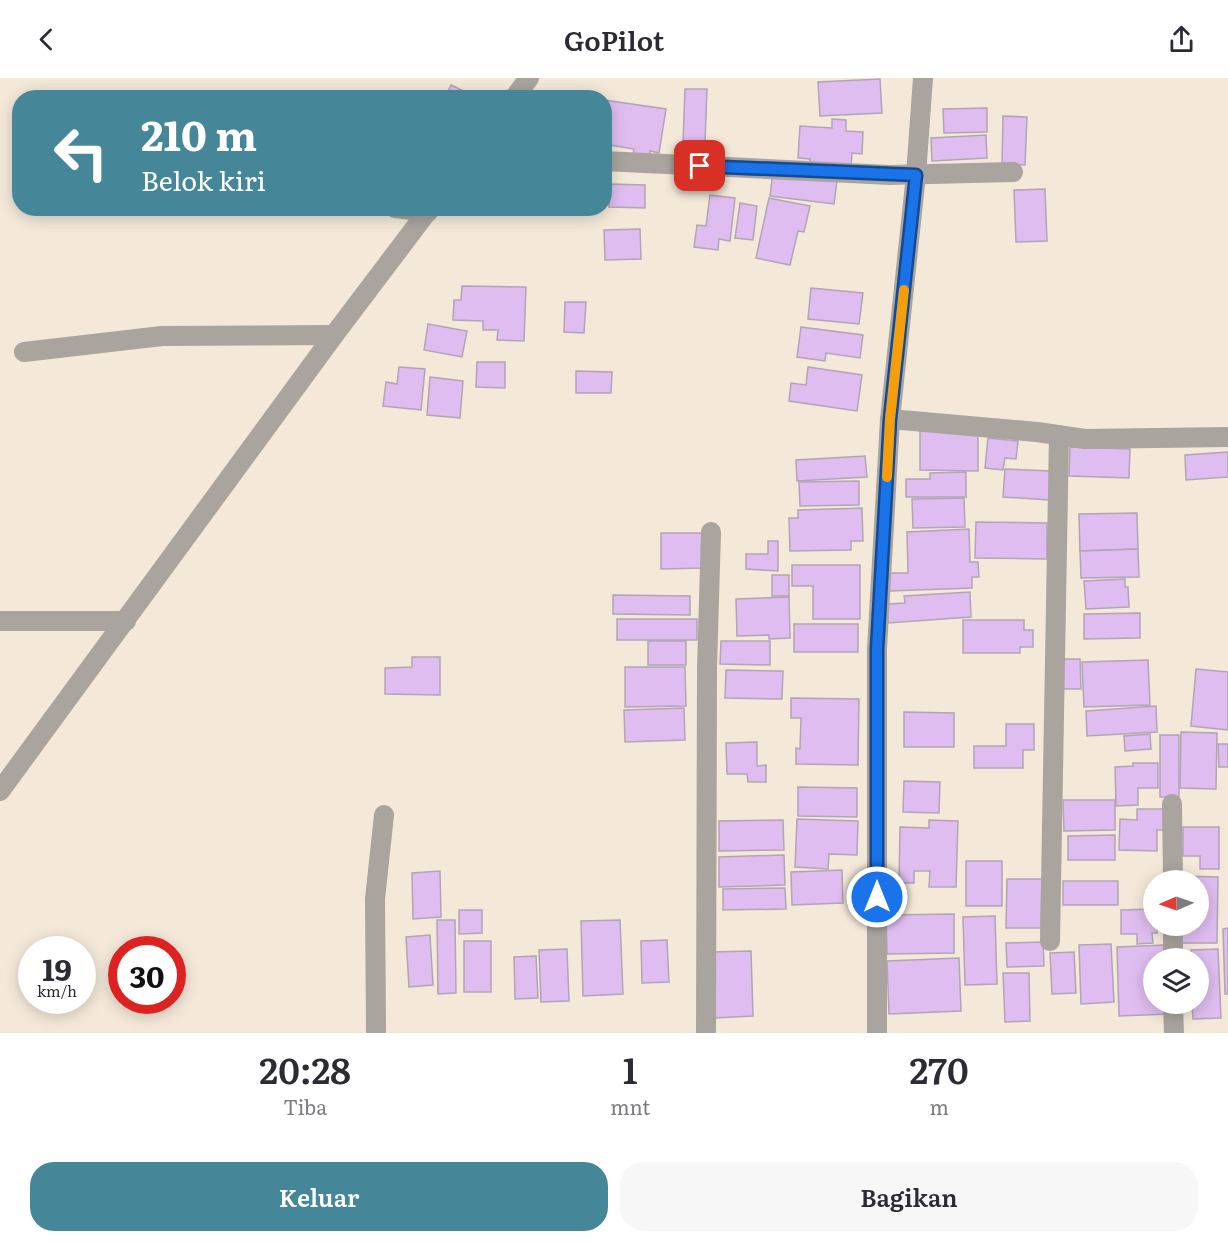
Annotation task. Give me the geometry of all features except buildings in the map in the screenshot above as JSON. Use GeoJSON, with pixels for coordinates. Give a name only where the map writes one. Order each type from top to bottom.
{"type":"FeatureCollection","features":[{"type":"Feature","properties":{"kind":"street"},"geometry":{"type":"LineString","coordinates":[[520,90],[530,78]]}},
{"type":"Feature","properties":{"kind":"street"},"geometry":{"type":"LineString","coordinates":[[877,1033],[877,649],[890,419],[916,175],[923,78]]}},
{"type":"Feature","properties":{"kind":"street"},"geometry":{"type":"LineString","coordinates":[[612,161],[916,175],[1013,172]]}},
{"type":"Feature","properties":{"kind":"street"},"geometry":{"type":"LineString","coordinates":[[0,791],[334,335],[424,216]]}},
{"type":"Feature","properties":{"kind":"street"},"geometry":{"type":"LineString","coordinates":[[24,352],[162,336],[334,335]]}},
{"type":"Feature","properties":{"kind":"street"},"geometry":{"type":"LineString","coordinates":[[890,419],[1085,439],[1228,437]]}},
{"type":"Feature","properties":{"kind":"street"},"geometry":{"type":"LineString","coordinates":[[1050,941],[1059,435]]}},
{"type":"Feature","properties":{"kind":"street"},"geometry":{"type":"LineString","coordinates":[[706,1033],[707,668],[711,532]]}},
{"type":"Feature","properties":{"kind":"street"},"geometry":{"type":"LineString","coordinates":[[0,621],[126,621]]}},
{"type":"Feature","properties":{"kind":"street"},"geometry":{"type":"LineString","coordinates":[[1172,804],[1173,870]]}},
{"type":"Feature","properties":{"kind":"street"},"geometry":{"type":"LineString","coordinates":[[376,1033],[375,899],[384,815]]}},
{"type":"Feature","properties":{"kind":"street"},"geometry":{"type":"LineString","coordinates":[[1173,1014],[1174,1033]]}},
{"type":"Feature","properties":{"kind":"slow traffic"},"geometry":{"type":"LineString","coordinates":[[887,477],[890,419],[904,290]]}},
{"type":"Feature","properties":{"kind":"route"},"geometry":{"type":"LineString","coordinates":[[700,166],[916,175],[890,419],[877,649],[877,897]]}}]}
